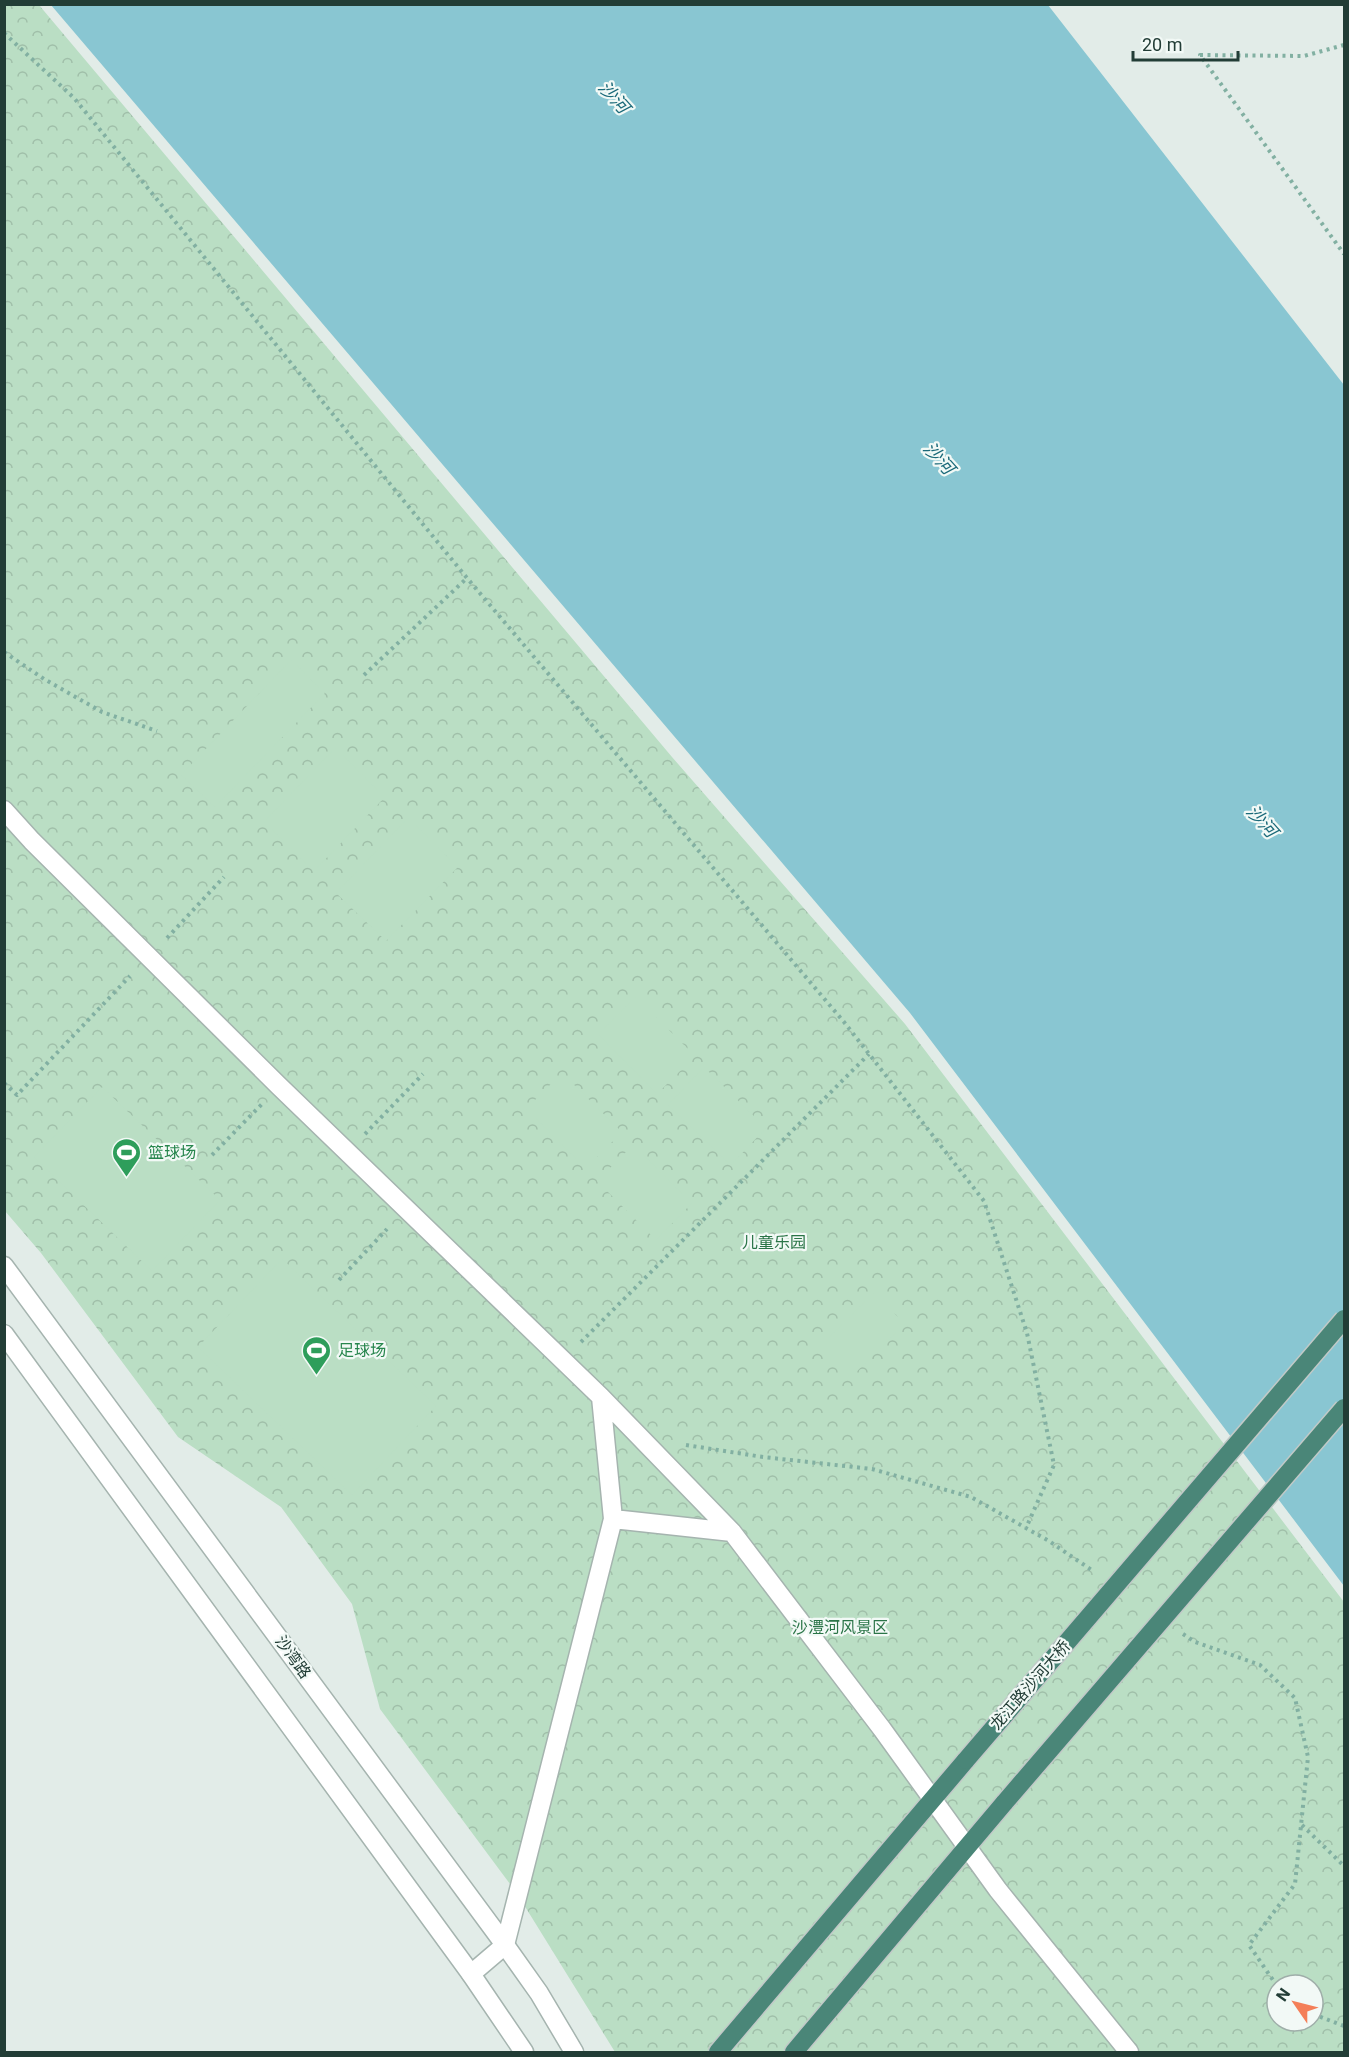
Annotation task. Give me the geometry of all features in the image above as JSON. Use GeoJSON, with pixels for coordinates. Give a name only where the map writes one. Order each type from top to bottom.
{"type":"FeatureCollection","features":[{"type":"Feature","properties":{"kind":"highway","name":"龙江路沙河大桥"},"geometry":{"type":"LineString","coordinates":[[718,2052],[1344,1319]]}},
{"type":"Feature","properties":{"kind":"highway"},"geometry":{"type":"LineString","coordinates":[[794,2052],[1005,1802],[1344,1408]]}},
{"type":"Feature","properties":{"kind":"street"},"geometry":{"type":"LineString","coordinates":[[4,810],[32,841],[279,1086],[602,1397],[732,1532],[882,1728],[998,1890],[1129,2052]]}},
{"type":"Feature","properties":{"kind":"street","name":"沙湾路"},"geometry":{"type":"LineString","coordinates":[[4,1266],[505,1945],[539,1993],[573,2052]]}},
{"type":"Feature","properties":{"kind":"street"},"geometry":{"type":"LineString","coordinates":[[4,1334],[471,1974],[524,2052]]}},
{"type":"Feature","properties":{"kind":"street"},"geometry":{"type":"LineString","coordinates":[[471,1974],[505,1945],[613,1519],[602,1397]]}},
{"type":"Feature","properties":{"kind":"street"},"geometry":{"type":"LineString","coordinates":[[613,1519],[732,1532]]}},
{"type":"Feature","properties":{"kind":"path"},"geometry":{"type":"LineString","coordinates":[[4,33],[74,98],[467,578],[844,1022],[984,1201],[1027,1333],[1054,1465],[1026,1528]]}},
{"type":"Feature","properties":{"kind":"path"},"geometry":{"type":"LineString","coordinates":[[1344,45],[1304,56],[1200,55],[1344,254]]}},
{"type":"Feature","properties":{"kind":"path"},"geometry":{"type":"LineString","coordinates":[[364,675],[467,578]]}},
{"type":"Feature","properties":{"kind":"path"},"geometry":{"type":"LineString","coordinates":[[4,652],[44,679],[102,712],[157,731]]}},
{"type":"Feature","properties":{"kind":"path"},"geometry":{"type":"LineString","coordinates":[[4,1083],[17,1095],[80,1027]]}},
{"type":"Feature","properties":{"kind":"path"},"geometry":{"type":"LineString","coordinates":[[563,1359],[869,1054]]}},
{"type":"Feature","properties":{"kind":"path"},"geometry":{"type":"LineString","coordinates":[[347,1152],[423,1074]]}},
{"type":"Feature","properties":{"kind":"path"},"geometry":{"type":"LineString","coordinates":[[212,1155],[279,1086]]}},
{"type":"Feature","properties":{"kind":"path"},"geometry":{"type":"LineString","coordinates":[[339,1280],[406,1208]]}},
{"type":"Feature","properties":{"kind":"path"},"geometry":{"type":"LineString","coordinates":[[1301,1824],[1344,1866]]}},
{"type":"Feature","properties":{"kind":"path"},"geometry":{"type":"LineString","coordinates":[[1325,2019],[1344,2026]]}},
{"type":"Feature","properties":{"kind":"green space","name":"沙澧河风景区"},"geometry":{"type":"Polygon","coordinates":[[[4,5],[39,5],[672,757],[905,1024],[1344,1602],[1344,2052],[615,2052],[516,1892],[380,1709],[352,1604],[281,1507],[178,1437],[41,1253],[5,1211],[4,5]]]}},
{"type":"Feature","properties":{"kind":"green space"},"geometry":{"type":"Polygon","coordinates":[[[291,660],[325,693],[215,807],[181,775],[291,660]]]}},
{"type":"Feature","properties":{"kind":"green space"},"geometry":{"type":"Polygon","coordinates":[[[335,748],[385,797],[314,871],[264,822],[335,748]]]}},
{"type":"Feature","properties":{"kind":"green space"},"geometry":{"type":"Polygon","coordinates":[[[408,818],[458,867],[386,941],[336,893],[408,818]]]}},
{"type":"Feature","properties":{"kind":"green space"},"geometry":{"type":"Polygon","coordinates":[[[636,997],[695,1056],[657,1094],[598,1034],[636,997]]]}},
{"type":"Feature","properties":{"kind":"green space"},"geometry":{"type":"Polygon","coordinates":[[[704,1067],[766,1128],[731,1165],[668,1105],[704,1067]]]}},
{"type":"Feature","properties":{"kind":"green space"},"geometry":{"type":"Polygon","coordinates":[[[562,1073],[622,1132],[586,1168],[526,1109],[562,1073]]]}},
{"type":"Feature","properties":{"kind":"green space","name":"篮球场"},"geometry":{"type":"Polygon","coordinates":[[[102,1087],[220,1200],[152,1271],[34,1157],[102,1087]]]}},
{"type":"Feature","properties":{"kind":"green space"},"geometry":{"type":"Polygon","coordinates":[[[633,1145],[692,1203],[656,1240],[597,1181],[633,1145]]]}},
{"type":"Feature","properties":{"kind":"green space","name":"足球场"},"geometry":{"type":"Polygon","coordinates":[[[282,1259],[436,1406],[352,1495],[198,1347],[282,1259]]]}},
{"type":"Feature","properties":{"kind":"green space"},"geometry":{"type":"Polygon","coordinates":[[[874,1293],[905,1324],[851,1377],[820,1346],[874,1293]]]}},
{"type":"Feature","properties":{"kind":"water","name":"沙河"},"geometry":{"type":"Polygon","coordinates":[[[51,5],[1048,5],[1344,385],[1344,1586],[910,1013],[51,5]]]}},
{"type":"Feature","properties":{"kind":"place","name":"篮球场"},"geometry":{"type":"Point","coordinates":[127,1178]}},
{"type":"Feature","properties":{"kind":"place","name":"足球场"},"geometry":{"type":"Point","coordinates":[317,1376]}},
{"type":"Feature","properties":{"kind":"park label","name":"儿童乐园"},"geometry":{"type":"Point","coordinates":[774,1242]}}]}
